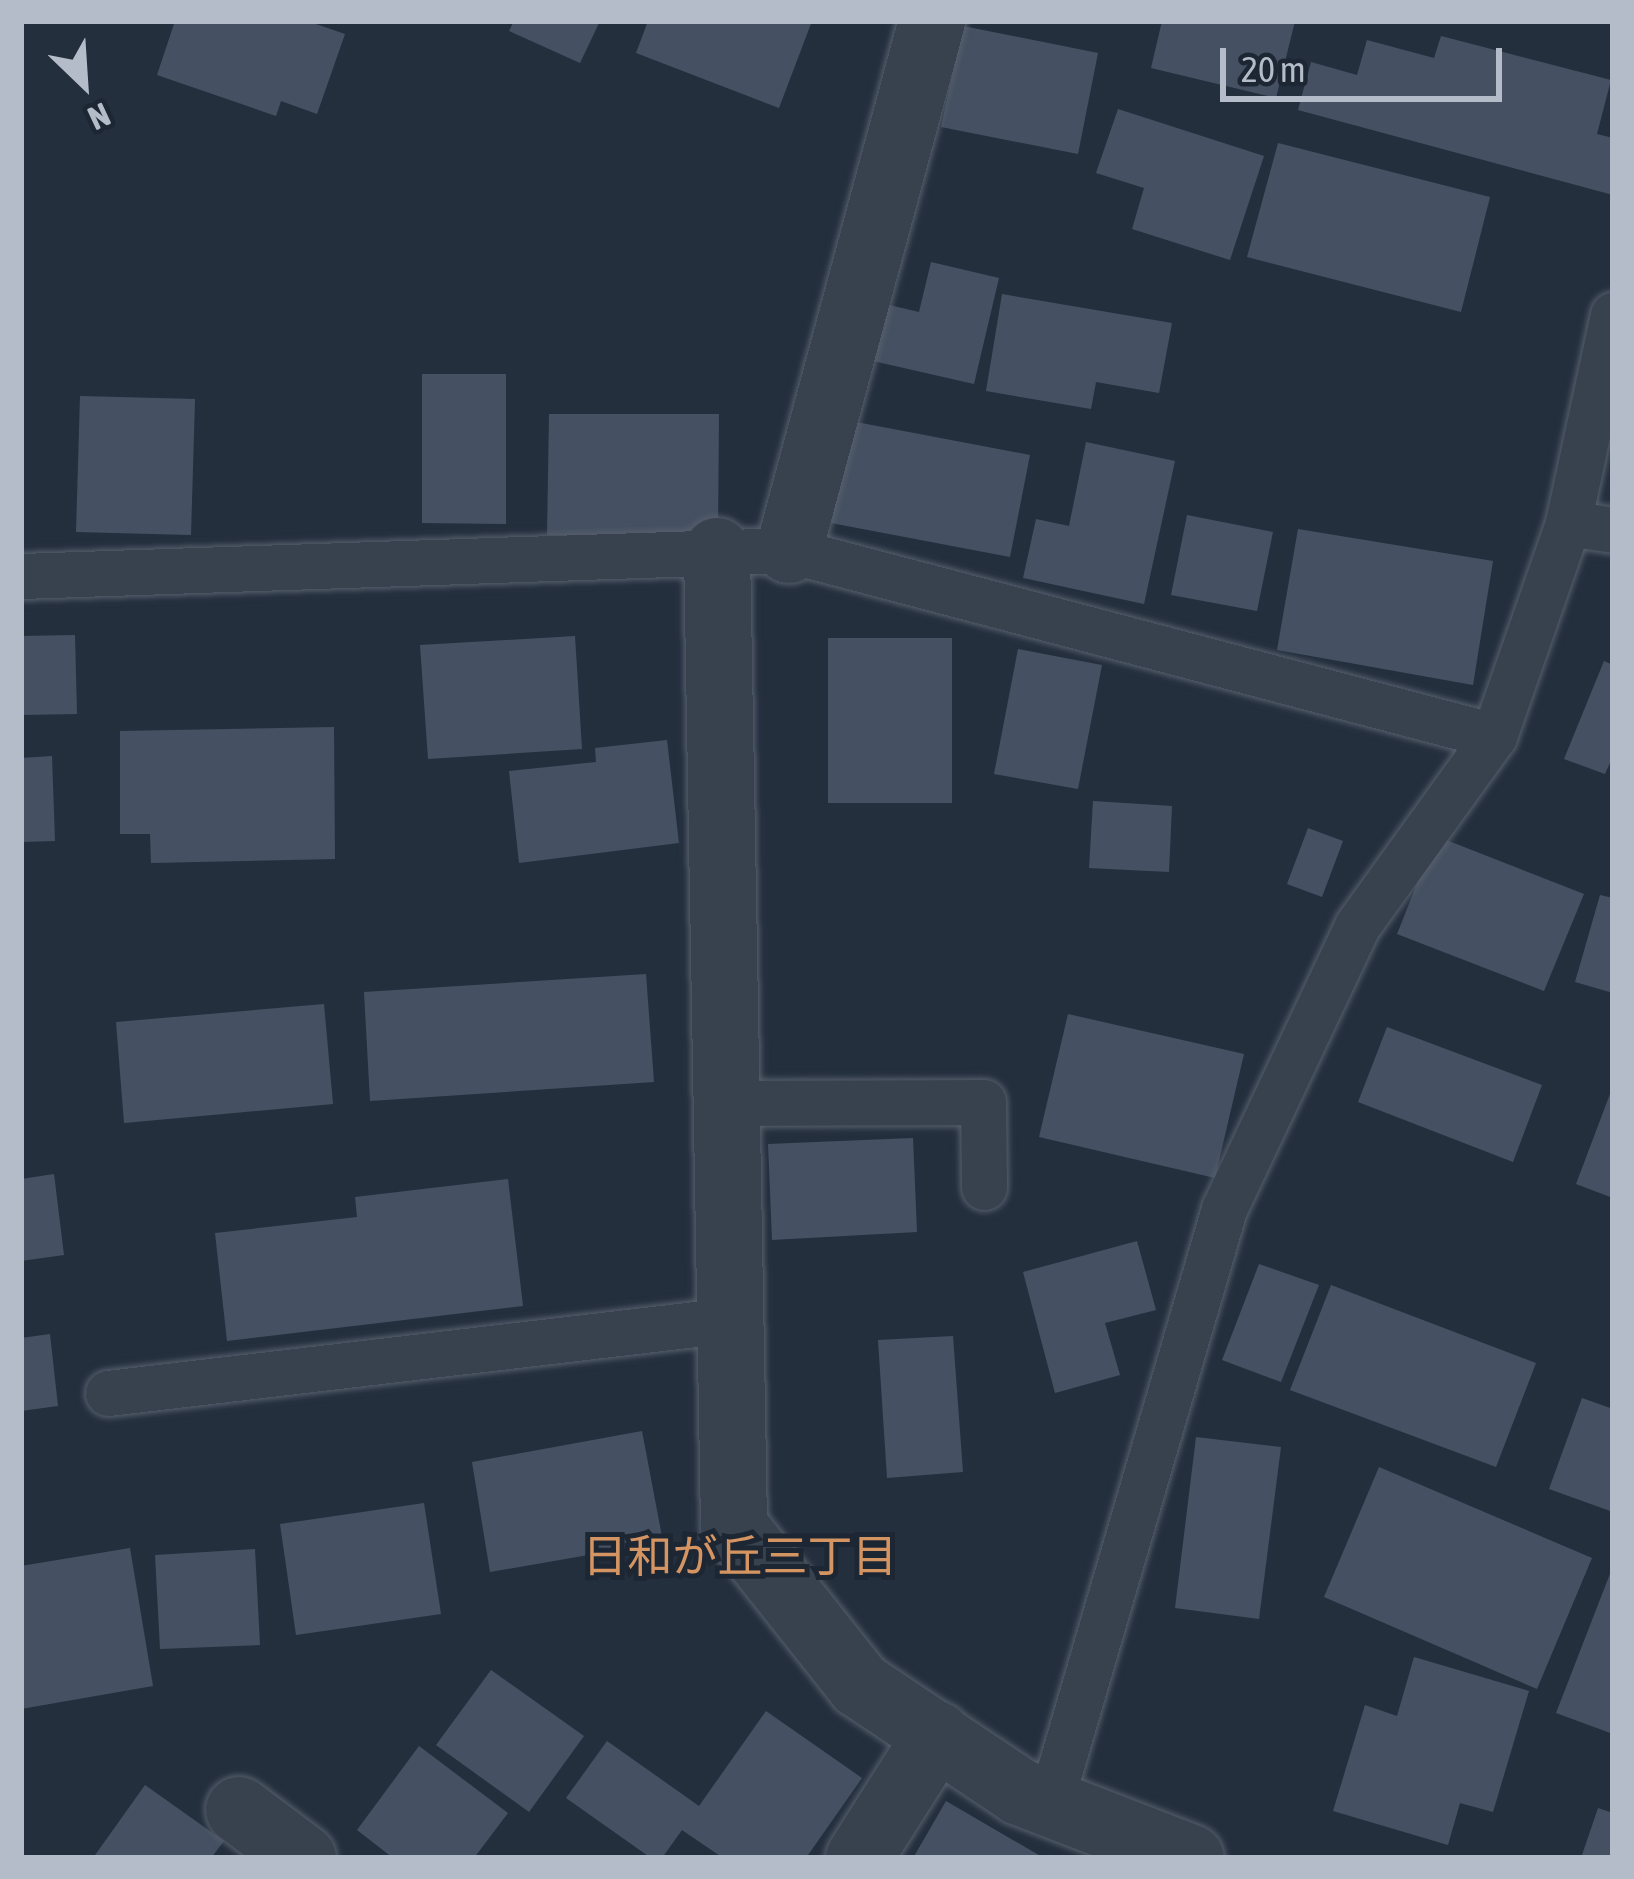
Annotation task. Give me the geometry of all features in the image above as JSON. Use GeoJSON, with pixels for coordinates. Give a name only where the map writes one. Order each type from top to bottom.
{"type":"FeatureCollection","features":[{"type":"Feature","properties":{"kind":"street"},"geometry":{"type":"LineString","coordinates":[[789,550],[932,21]]}},
{"type":"Feature","properties":{"kind":"street"},"geometry":{"type":"LineString","coordinates":[[717,551],[734,1526],[860,1685],[1020,1792],[1051,1800],[1191,1858]]}},
{"type":"Feature","properties":{"kind":"street"},"geometry":{"type":"LineString","coordinates":[[859,1858],[937,1735]]}},
{"type":"Feature","properties":{"kind":"street"},"geometry":{"type":"LineString","coordinates":[[239,1810],[303,1858]]}},
{"type":"Feature","properties":{"kind":"lane"},"geometry":{"type":"LineString","coordinates":[[1051,1800],[1224,1209],[1357,926],[1494,736],[1568,524],[1613,315]]}},
{"type":"Feature","properties":{"kind":"lane"},"geometry":{"type":"LineString","coordinates":[[1568,524],[1613,530]]}},
{"type":"Feature","properties":{"kind":"lane"},"geometry":{"type":"LineString","coordinates":[[21,576],[789,550],[1494,736]]}},
{"type":"Feature","properties":{"kind":"lane"},"geometry":{"type":"LineString","coordinates":[[726,1103],[983,1102],[984,1187]]}},
{"type":"Feature","properties":{"kind":"lane"},"geometry":{"type":"LineString","coordinates":[[108,1393],[729,1320]]}},
{"type":"Feature","properties":{"kind":"building"},"geometry":{"type":"Polygon","coordinates":[[[175,21],[307,21],[345,34],[317,114],[281,101],[276,116],[157,75],[175,21]]]}},
{"type":"Feature","properties":{"kind":"building"},"geometry":{"type":"Polygon","coordinates":[[[514,21],[600,21],[580,63],[509,31],[514,21]]]}},
{"type":"Feature","properties":{"kind":"building"},"geometry":{"type":"Polygon","coordinates":[[[648,21],[812,21],[779,108],[636,53],[648,21]]]}},
{"type":"Feature","properties":{"kind":"building"},"geometry":{"type":"Polygon","coordinates":[[[1162,21],[1295,21],[1276,98],[1151,68],[1162,21]]]}},
{"type":"Feature","properties":{"kind":"building"},"geometry":{"type":"Polygon","coordinates":[[[963,26],[1098,53],[1078,154],[941,127],[963,26]]]}},
{"type":"Feature","properties":{"kind":"building"},"geometry":{"type":"Polygon","coordinates":[[[1441,36],[1611,80],[1597,134],[1613,138],[1613,195],[1298,110],[1311,62],[1357,75],[1367,40],[1434,58],[1441,36]]]}},
{"type":"Feature","properties":{"kind":"building"},"geometry":{"type":"Polygon","coordinates":[[[1118,109],[1264,156],[1230,260],[1132,229],[1144,188],[1096,173],[1118,109]]]}},
{"type":"Feature","properties":{"kind":"building"},"geometry":{"type":"Polygon","coordinates":[[[1278,143],[1490,197],[1461,312],[1247,257],[1278,143]]]}},
{"type":"Feature","properties":{"kind":"building"},"geometry":{"type":"Polygon","coordinates":[[[931,262],[999,278],[974,384],[873,361],[885,304],[919,312],[931,262]]]}},
{"type":"Feature","properties":{"kind":"building"},"geometry":{"type":"Polygon","coordinates":[[[1002,294],[1172,323],[1159,393],[1096,382],[1091,409],[986,391],[1002,294]]]}},
{"type":"Feature","properties":{"kind":"building"},"geometry":{"type":"Polygon","coordinates":[[[422,374],[506,374],[506,524],[422,523],[422,374]]]}},
{"type":"Feature","properties":{"kind":"building"},"geometry":{"type":"Polygon","coordinates":[[[80,396],[195,399],[191,535],[76,532],[80,396]]]}},
{"type":"Feature","properties":{"kind":"building"},"geometry":{"type":"Polygon","coordinates":[[[549,414],[719,414],[718,536],[547,535],[549,414]]]}},
{"type":"Feature","properties":{"kind":"building"},"geometry":{"type":"Polygon","coordinates":[[[851,421],[1030,455],[1010,557],[831,523],[851,421]]]}},
{"type":"Feature","properties":{"kind":"building"},"geometry":{"type":"Polygon","coordinates":[[[1086,442],[1175,461],[1144,604],[1023,578],[1036,519],[1069,526],[1086,442]]]}},
{"type":"Feature","properties":{"kind":"building"},"geometry":{"type":"Polygon","coordinates":[[[1187,515],[1273,532],[1257,611],[1171,595],[1187,515]]]}},
{"type":"Feature","properties":{"kind":"building"},"geometry":{"type":"Polygon","coordinates":[[[1298,529],[1493,561],[1473,685],[1277,650],[1298,529]]]}},
{"type":"Feature","properties":{"kind":"building"},"geometry":{"type":"Polygon","coordinates":[[[75,635],[77,714],[21,715],[21,636],[75,635]]]}},
{"type":"Feature","properties":{"kind":"building"},"geometry":{"type":"Polygon","coordinates":[[[575,636],[582,749],[428,759],[420,645],[575,636]]]}},
{"type":"Feature","properties":{"kind":"building"},"geometry":{"type":"Polygon","coordinates":[[[828,638],[952,638],[952,803],[828,803],[828,638]]]}},
{"type":"Feature","properties":{"kind":"building"},"geometry":{"type":"Polygon","coordinates":[[[1018,649],[1102,665],[1078,789],[994,774],[1018,649]]]}},
{"type":"Feature","properties":{"kind":"building"},"geometry":{"type":"Polygon","coordinates":[[[1604,661],[1613,665],[1613,756],[1605,774],[1564,759],[1604,661]]]}},
{"type":"Feature","properties":{"kind":"building"},"geometry":{"type":"Polygon","coordinates":[[[334,727],[335,859],[151,863],[150,834],[120,834],[120,731],[334,727]]]}},
{"type":"Feature","properties":{"kind":"building"},"geometry":{"type":"Polygon","coordinates":[[[667,740],[679,843],[519,863],[509,771],[596,762],[595,748],[667,740]]]}},
{"type":"Feature","properties":{"kind":"building"},"geometry":{"type":"Polygon","coordinates":[[[52,756],[55,841],[21,842],[21,758],[52,756]]]}},
{"type":"Feature","properties":{"kind":"building"},"geometry":{"type":"Polygon","coordinates":[[[1093,801],[1172,806],[1169,872],[1089,868],[1093,801]]]}},
{"type":"Feature","properties":{"kind":"building"},"geometry":{"type":"Polygon","coordinates":[[[1308,828],[1343,841],[1322,897],[1287,884],[1308,828]]]}},
{"type":"Feature","properties":{"kind":"building"},"geometry":{"type":"Polygon","coordinates":[[[1436,836],[1584,894],[1544,991],[1397,934],[1436,836]]]}},
{"type":"Feature","properties":{"kind":"building"},"geometry":{"type":"Polygon","coordinates":[[[1600,895],[1613,898],[1613,993],[1575,982],[1600,895]]]}},
{"type":"Feature","properties":{"kind":"building"},"geometry":{"type":"Polygon","coordinates":[[[646,974],[654,1082],[370,1101],[364,992],[646,974]]]}},
{"type":"Feature","properties":{"kind":"building"},"geometry":{"type":"Polygon","coordinates":[[[324,1004],[333,1104],[124,1123],[116,1022],[324,1004]]]}},
{"type":"Feature","properties":{"kind":"building"},"geometry":{"type":"Polygon","coordinates":[[[1068,1014],[1244,1054],[1215,1178],[1039,1137],[1068,1014]]]}},
{"type":"Feature","properties":{"kind":"building"},"geometry":{"type":"Polygon","coordinates":[[[1387,1027],[1542,1085],[1513,1162],[1358,1102],[1387,1027]]]}},
{"type":"Feature","properties":{"kind":"building"},"geometry":{"type":"Polygon","coordinates":[[[1613,1086],[1613,1198],[1576,1184],[1613,1086]]]}},
{"type":"Feature","properties":{"kind":"building"},"geometry":{"type":"Polygon","coordinates":[[[913,1138],[917,1232],[772,1240],[768,1144],[913,1138]]]}},
{"type":"Feature","properties":{"kind":"building"},"geometry":{"type":"Polygon","coordinates":[[[54,1174],[64,1255],[21,1261],[21,1179],[54,1174]]]}},
{"type":"Feature","properties":{"kind":"building"},"geometry":{"type":"Polygon","coordinates":[[[508,1179],[523,1306],[227,1341],[215,1233],[357,1217],[355,1197],[508,1179]]]}},
{"type":"Feature","properties":{"kind":"building"},"geometry":{"type":"Polygon","coordinates":[[[1137,1241],[1156,1310],[1105,1323],[1120,1375],[1055,1393],[1023,1272],[1137,1241]]]}},
{"type":"Feature","properties":{"kind":"building"},"geometry":{"type":"Polygon","coordinates":[[[1259,1264],[1319,1285],[1281,1382],[1222,1360],[1259,1264]]]}},
{"type":"Feature","properties":{"kind":"building"},"geometry":{"type":"Polygon","coordinates":[[[1331,1285],[1536,1363],[1496,1467],[1290,1390],[1331,1285]]]}},
{"type":"Feature","properties":{"kind":"building"},"geometry":{"type":"Polygon","coordinates":[[[50,1334],[58,1406],[21,1411],[21,1338],[50,1334]]]}},
{"type":"Feature","properties":{"kind":"building"},"geometry":{"type":"Polygon","coordinates":[[[953,1336],[963,1472],[887,1478],[878,1340],[953,1336]]]}},
{"type":"Feature","properties":{"kind":"building"},"geometry":{"type":"Polygon","coordinates":[[[1582,1398],[1613,1409],[1613,1512],[1549,1489],[1582,1398]]]}},
{"type":"Feature","properties":{"kind":"building"},"geometry":{"type":"Polygon","coordinates":[[[642,1431],[663,1542],[490,1572],[472,1462],[642,1431]]]}},
{"type":"Feature","properties":{"kind":"building"},"geometry":{"type":"Polygon","coordinates":[[[1196,1437],[1281,1447],[1259,1619],[1175,1608],[1196,1437]]]}},
{"type":"Feature","properties":{"kind":"building"},"geometry":{"type":"Polygon","coordinates":[[[1379,1467],[1592,1558],[1537,1689],[1324,1597],[1379,1467]]]}},
{"type":"Feature","properties":{"kind":"building"},"geometry":{"type":"Polygon","coordinates":[[[424,1503],[441,1614],[296,1635],[280,1524],[424,1503]]]}},
{"type":"Feature","properties":{"kind":"building"},"geometry":{"type":"Polygon","coordinates":[[[130,1548],[153,1686],[21,1709],[21,1566],[130,1548]]]}},
{"type":"Feature","properties":{"kind":"building"},"geometry":{"type":"Polygon","coordinates":[[[255,1549],[260,1645],[160,1649],[155,1555],[255,1549]]]}},
{"type":"Feature","properties":{"kind":"building"},"geometry":{"type":"Polygon","coordinates":[[[1613,1566],[1613,1734],[1556,1713],[1613,1566]]]}},
{"type":"Feature","properties":{"kind":"building"},"geometry":{"type":"Polygon","coordinates":[[[1414,1657],[1529,1691],[1493,1812],[1460,1803],[1448,1845],[1333,1811],[1365,1705],[1397,1716],[1414,1657]]]}},
{"type":"Feature","properties":{"kind":"building"},"geometry":{"type":"Polygon","coordinates":[[[491,1670],[584,1736],[529,1812],[436,1745],[491,1670]]]}},
{"type":"Feature","properties":{"kind":"building"},"geometry":{"type":"Polygon","coordinates":[[[766,1711],[862,1778],[806,1858],[723,1858],[682,1830],[662,1858],[651,1858],[566,1798],[607,1741],[699,1806],[766,1711]]]}},
{"type":"Feature","properties":{"kind":"building"},"geometry":{"type":"Polygon","coordinates":[[[419,1746],[508,1813],[474,1858],[393,1858],[357,1830],[419,1746]]]}},
{"type":"Feature","properties":{"kind":"building"},"geometry":{"type":"Polygon","coordinates":[[[145,1785],[224,1841],[211,1858],[93,1858],[145,1785]]]}},
{"type":"Feature","properties":{"kind":"building"},"geometry":{"type":"Polygon","coordinates":[[[946,1801],[1044,1858],[913,1858],[946,1801]]]}},
{"type":"Feature","properties":{"kind":"building"},"geometry":{"type":"Polygon","coordinates":[[[1598,1808],[1613,1813],[1613,1858],[1581,1858],[1598,1808]]]}},
{"type":"Feature","properties":{"kind":"district","name":"日和が丘三丁目"},"geometry":{"type":"Point","coordinates":[740,1557]}}]}
